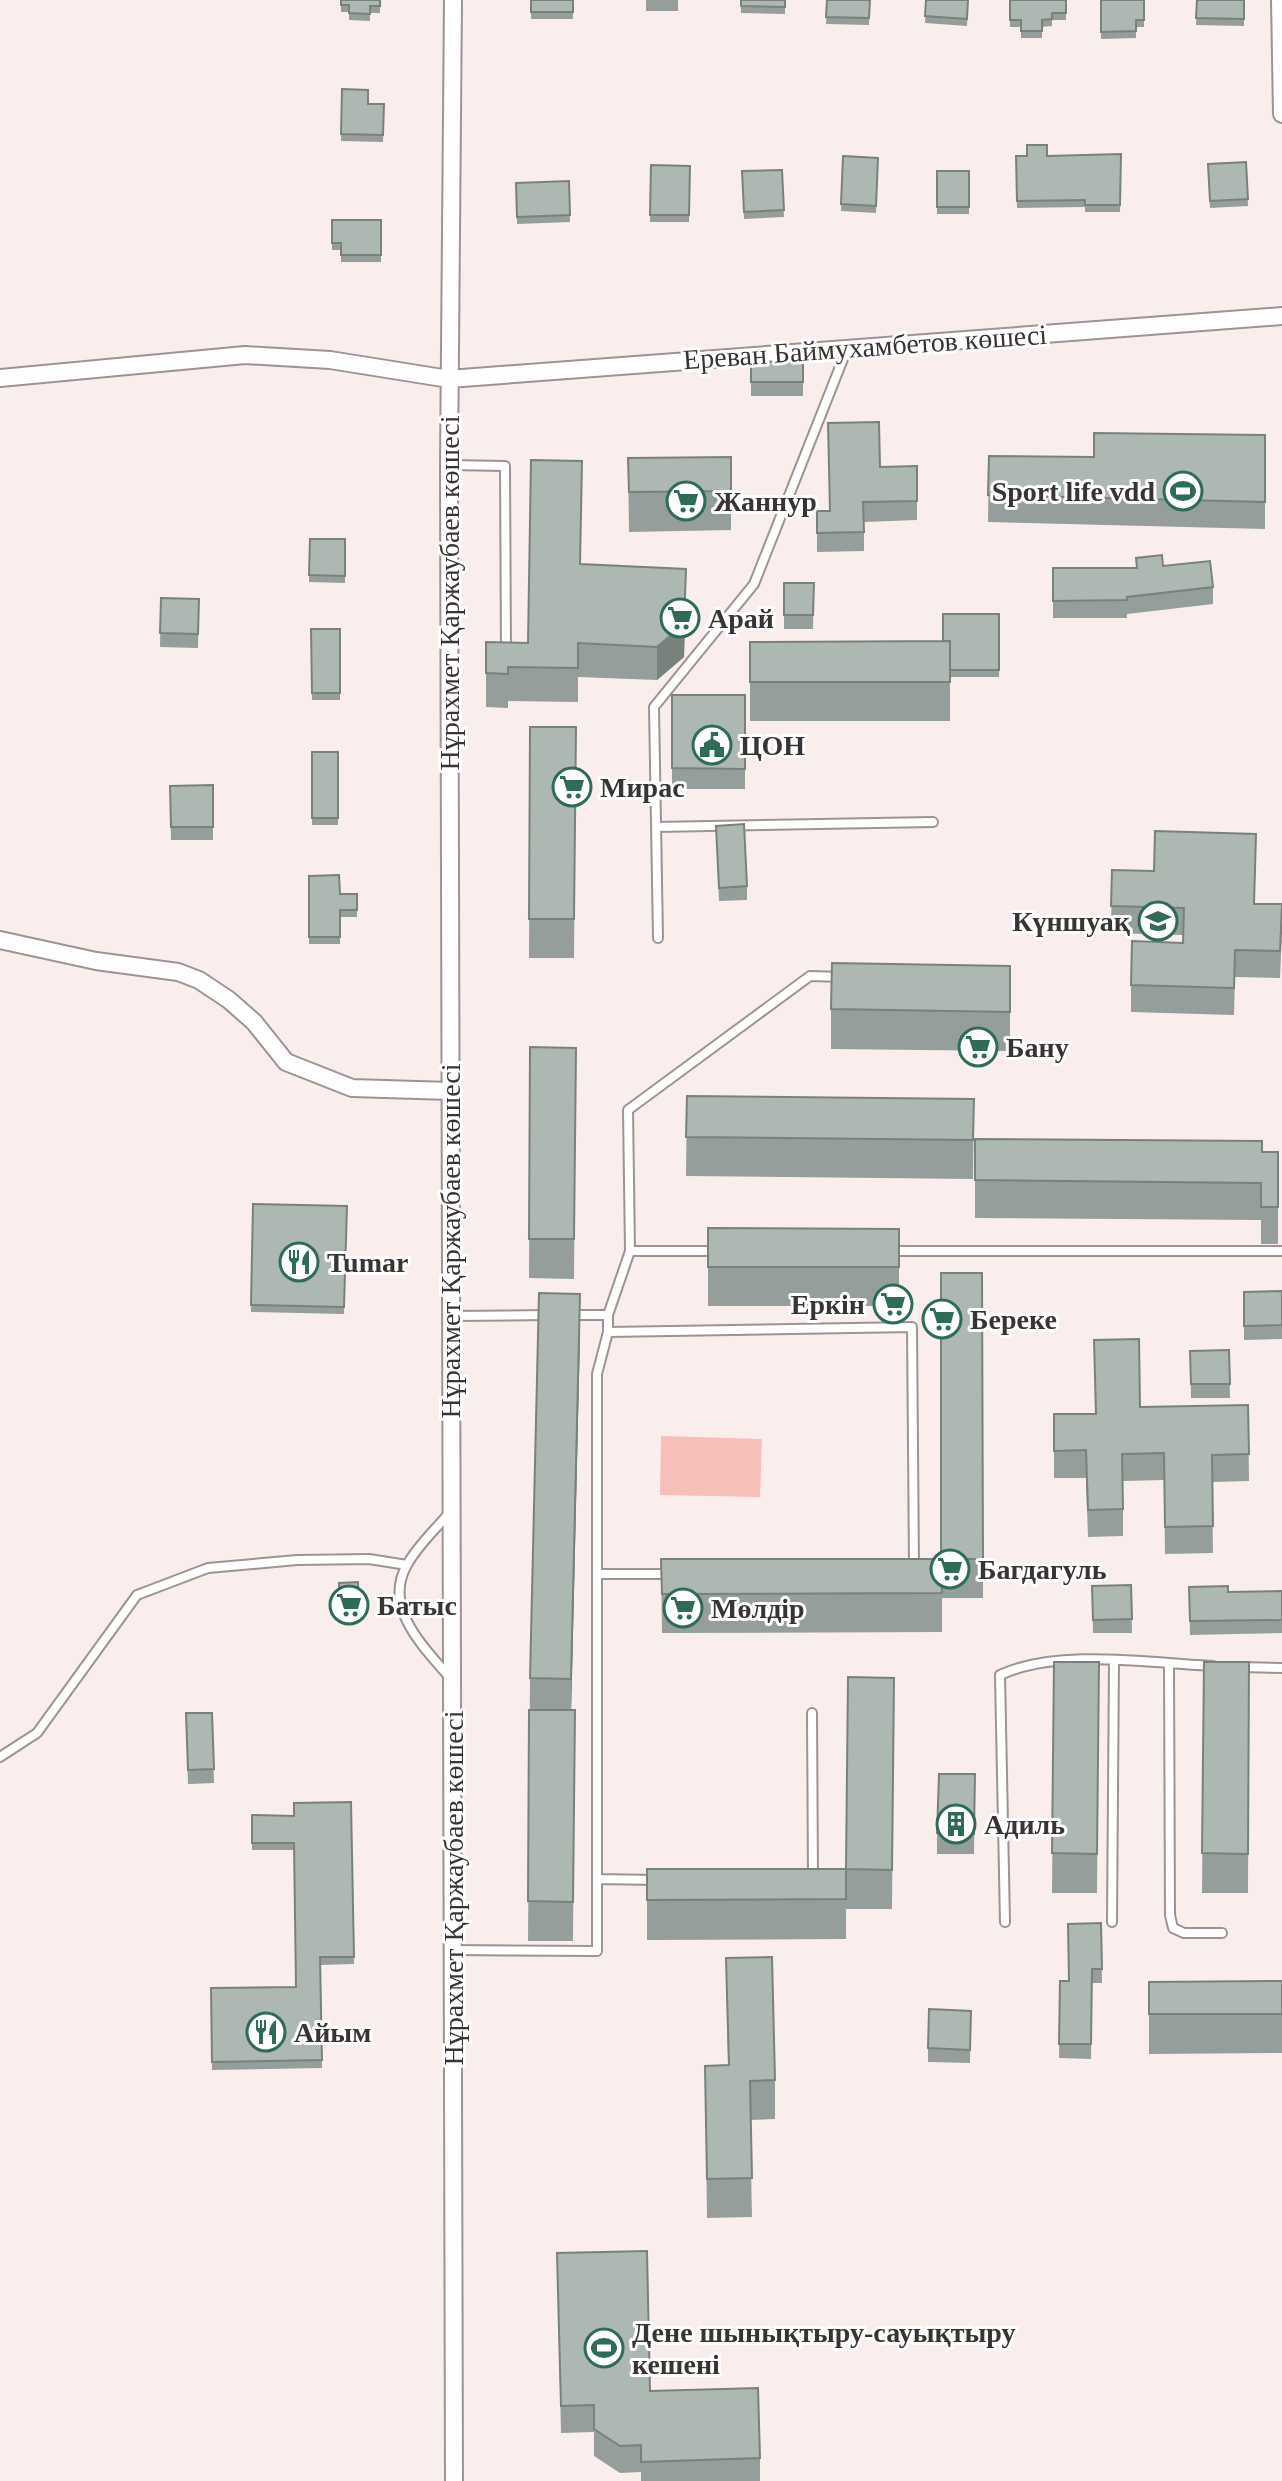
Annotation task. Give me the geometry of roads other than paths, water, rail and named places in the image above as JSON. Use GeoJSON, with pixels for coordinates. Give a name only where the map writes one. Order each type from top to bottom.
{"type":"FeatureCollection","features":[{"type":"Feature","properties":{"kind":"street","name":"Нұрахмет Қаржаубаев көшесі"},"geometry":{"type":"LineString","coordinates":[[453,0],[449,465],[450,1511],[455,1682],[451,1950],[454,2481]]}},
{"type":"Feature","properties":{"kind":"street"},"geometry":{"type":"LineString","coordinates":[[1280,0],[1282,114]]}},
{"type":"Feature","properties":{"kind":"street","name":"Ереван Баймухамбетов көшесі"},"geometry":{"type":"LineString","coordinates":[[0,378],[245,355],[330,360],[449,379],[1282,316]]}},
{"type":"Feature","properties":{"kind":"street"},"geometry":{"type":"LineString","coordinates":[[0,940],[96,961],[178,972],[199,980],[254,1022],[286,1062],[352,1088],[450,1091]]}},
{"type":"Feature","properties":{"kind":"lane"},"geometry":{"type":"LineString","coordinates":[[658,938],[654,707],[754,584],[847,349]]}},
{"type":"Feature","properties":{"kind":"lane"},"geometry":{"type":"LineString","coordinates":[[449,465],[505,466],[506,665]]}},
{"type":"Feature","properties":{"kind":"lane"},"geometry":{"type":"LineString","coordinates":[[656,827],[933,822]]}},
{"type":"Feature","properties":{"kind":"lane"},"geometry":{"type":"LineString","coordinates":[[451,1950],[597,1951],[597,1374],[608,1332],[608,1315],[630,1251],[628,1110],[810,976],[855,977]]}},
{"type":"Feature","properties":{"kind":"lane"},"geometry":{"type":"LineString","coordinates":[[630,1251],[726,1251]]}},
{"type":"Feature","properties":{"kind":"lane"},"geometry":{"type":"LineString","coordinates":[[885,1251],[1282,1251]]}},
{"type":"Feature","properties":{"kind":"lane"},"geometry":{"type":"LineString","coordinates":[[450,1316],[608,1315]]}},
{"type":"Feature","properties":{"kind":"lane"},"geometry":{"type":"LineString","coordinates":[[608,1332],[912,1327],[915,1574],[899,1574]]}},
{"type":"Feature","properties":{"kind":"lane"},"geometry":{"type":"LineString","coordinates":[[450,1511],[407,1565],[402,1576],[405,1620],[409,1630],[455,1682]]}},
{"type":"Feature","properties":{"kind":"lane"},"geometry":{"type":"LineString","coordinates":[[0,1757],[37,1733],[137,1595],[208,1568],[297,1560],[369,1559],[407,1565]]}},
{"type":"Feature","properties":{"kind":"lane"},"geometry":{"type":"LineString","coordinates":[[597,1574],[676,1574]]}},
{"type":"Feature","properties":{"kind":"lane"},"geometry":{"type":"LineString","coordinates":[[1112,1922],[1114,1661]]}},
{"type":"Feature","properties":{"kind":"lane"},"geometry":{"type":"LineString","coordinates":[[1005,1922],[1000,1675],[1025,1664],[1114,1661],[1282,1668]]}},
{"type":"Feature","properties":{"kind":"lane"},"geometry":{"type":"LineString","coordinates":[[1169,1664],[1170,1915],[1173,1928],[1184,1933],[1222,1933]]}},
{"type":"Feature","properties":{"kind":"lane"},"geometry":{"type":"LineString","coordinates":[[798,1880],[813,1880],[812,1713]]}},
{"type":"Feature","properties":{"kind":"lane"},"geometry":{"type":"LineString","coordinates":[[597,1879],[674,1880]]}},
{"type":"Feature","properties":{"kind":"place","name":"Sport life vdd"},"geometry":{"type":"Point","coordinates":[1183,491]}},
{"type":"Feature","properties":{"kind":"place","name":"Жаннур"},"geometry":{"type":"Point","coordinates":[686,501]}},
{"type":"Feature","properties":{"kind":"place","name":"Арай"},"geometry":{"type":"Point","coordinates":[680,618]}},
{"type":"Feature","properties":{"kind":"place","name":"ЦОН"},"geometry":{"type":"Point","coordinates":[712,745]}},
{"type":"Feature","properties":{"kind":"place","name":"Мирас"},"geometry":{"type":"Point","coordinates":[572,787]}},
{"type":"Feature","properties":{"kind":"place","name":"Күншуақ"},"geometry":{"type":"Point","coordinates":[1158,921]}},
{"type":"Feature","properties":{"kind":"place","name":"Бану"},"geometry":{"type":"Point","coordinates":[978,1047]}},
{"type":"Feature","properties":{"kind":"place","name":"Tumar"},"geometry":{"type":"Point","coordinates":[299,1262]}},
{"type":"Feature","properties":{"kind":"place","name":"Еркін"},"geometry":{"type":"Point","coordinates":[893,1304]}},
{"type":"Feature","properties":{"kind":"place","name":"Береке"},"geometry":{"type":"Point","coordinates":[942,1319]}},
{"type":"Feature","properties":{"kind":"place","name":"Багдагуль"},"geometry":{"type":"Point","coordinates":[950,1569]}},
{"type":"Feature","properties":{"kind":"place","name":"Батыс"},"geometry":{"type":"Point","coordinates":[349,1605]}},
{"type":"Feature","properties":{"kind":"place","name":"Мөлдір"},"geometry":{"type":"Point","coordinates":[683,1608]}},
{"type":"Feature","properties":{"kind":"place","name":"Адиль"},"geometry":{"type":"Point","coordinates":[956,1824]}},
{"type":"Feature","properties":{"kind":"place","name":"Айым"},"geometry":{"type":"Point","coordinates":[266,2032]}},
{"type":"Feature","properties":{"kind":"place","name":"Дене шынықтыру-сауықтыру кешені"},"geometry":{"type":"Point","coordinates":[604,2348]}}]}
